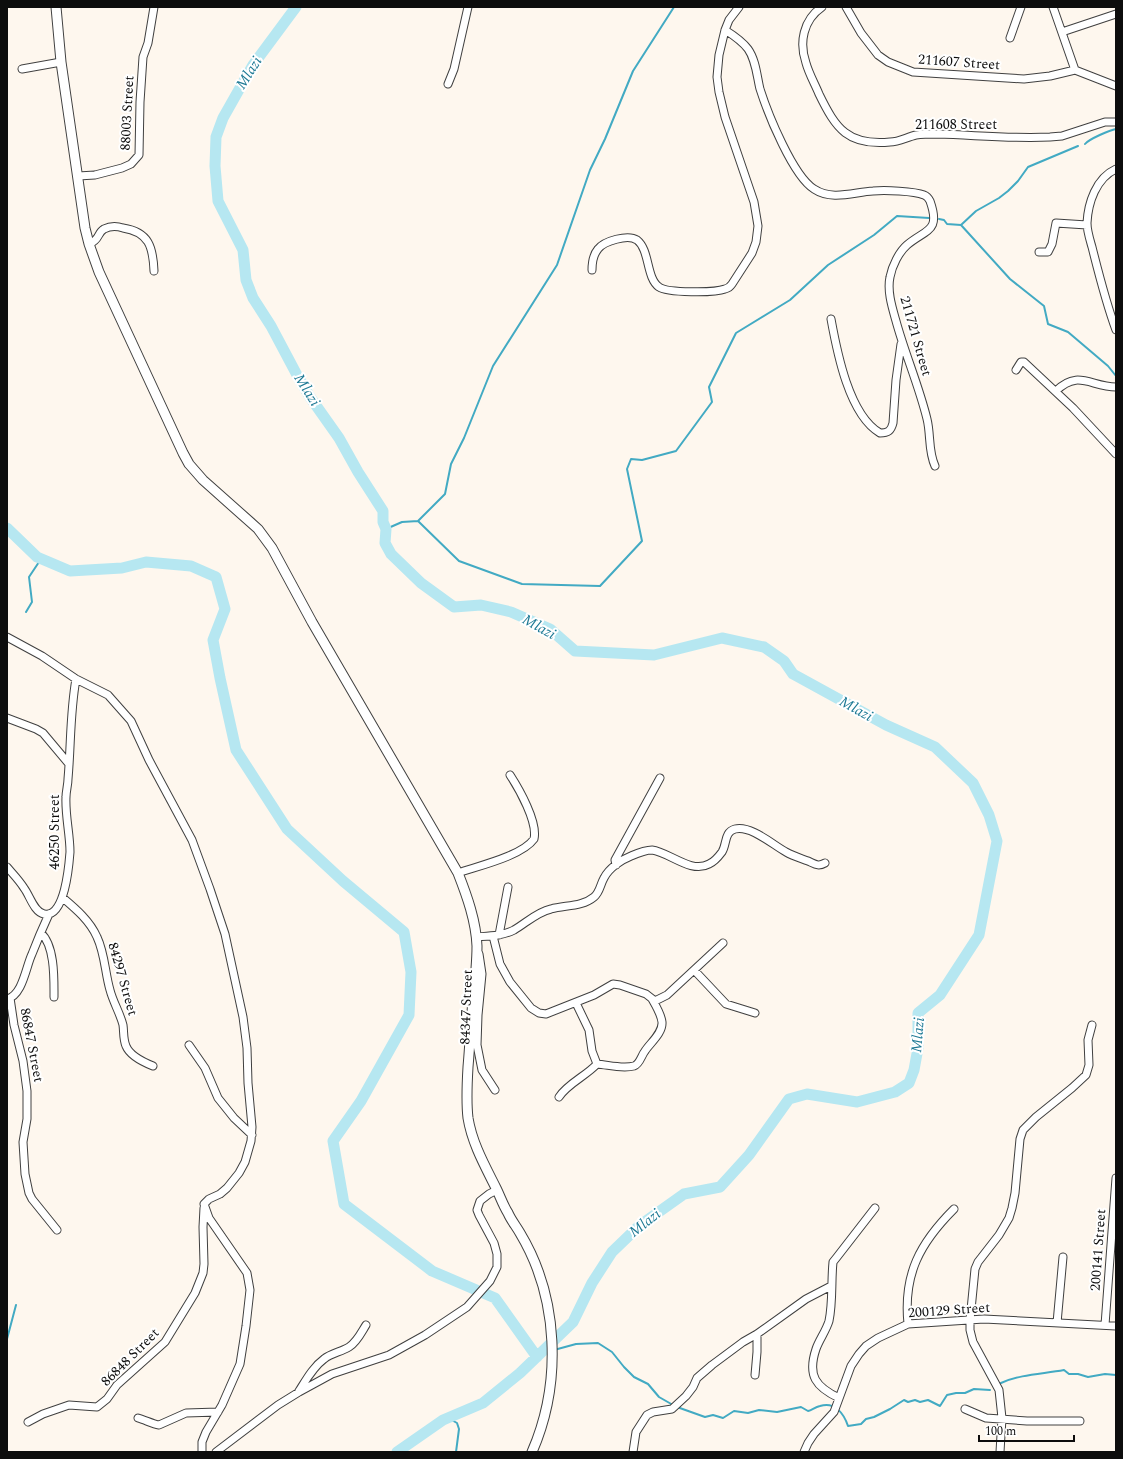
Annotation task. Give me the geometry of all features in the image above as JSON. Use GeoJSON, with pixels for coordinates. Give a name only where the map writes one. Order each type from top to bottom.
{"type":"FeatureCollection","features":[{"type":"Feature","properties":{"kind":"street"},"geometry":{"type":"LineString","coordinates":[[56,7],[61,62],[85,228],[99,272],[189,464],[203,480],[258,529],[272,548],[312,622],[458,873],[470,906],[476,941],[467,1104],[469,1120],[476,1146],[508,1213],[532,1256],[539,1275],[548,1311],[551,1331],[552,1351],[550,1385],[543,1421],[532,1452]]}},
{"type":"Feature","properties":{"kind":"street","name":"88003 Street"},"geometry":{"type":"LineString","coordinates":[[78,176],[95,175],[122,168],[131,164],[139,155],[143,57],[148,43],[154,7]]}},
{"type":"Feature","properties":{"kind":"street"},"geometry":{"type":"LineString","coordinates":[[448,84],[454,68],[468,7]]}},
{"type":"Feature","properties":{"kind":"street"},"geometry":{"type":"LineString","coordinates":[[592,270],[592,262],[597,250],[604,243],[624,238],[631,238],[637,240],[643,247],[653,278],[659,288],[684,292],[721,290],[729,288],[752,253],[756,242],[758,226],[754,202],[719,92],[717,77],[719,56],[725,30],[729,20],[739,7]]}},
{"type":"Feature","properties":{"kind":"street","name":"211608 Street"},"geometry":{"type":"LineString","coordinates":[[822,7],[816,11],[805,29],[802,44],[803,54],[807,67],[826,109],[836,125],[846,134],[858,140],[878,143],[892,142],[917,135],[936,134],[1050,137],[1062,136],[1105,122],[1116,122]]}},
{"type":"Feature","properties":{"kind":"street","name":"211607 Street"},"geometry":{"type":"LineString","coordinates":[[846,7],[861,33],[878,54],[888,62],[913,72],[1024,79],[1050,76],[1074,70]]}},
{"type":"Feature","properties":{"kind":"street"},"geometry":{"type":"LineString","coordinates":[[1010,38],[1021,7]]}},
{"type":"Feature","properties":{"kind":"street"},"geometry":{"type":"LineString","coordinates":[[1053,7],[1074,70],[1116,86]]}},
{"type":"Feature","properties":{"kind":"street"},"geometry":{"type":"LineString","coordinates":[[1062,32],[1116,14]]}},
{"type":"Feature","properties":{"kind":"street","name":"211721 Street"},"geometry":{"type":"LineString","coordinates":[[725,30],[744,44],[749,50],[752,56],[760,90],[771,120],[794,166],[814,189],[824,194],[835,195],[875,191],[910,192],[925,195],[930,199],[934,218],[933,226],[927,233],[906,246],[898,257],[890,276],[889,291],[902,342],[926,418],[929,431],[930,452],[935,466]]}},
{"type":"Feature","properties":{"kind":"street"},"geometry":{"type":"LineString","coordinates":[[22,69],[61,62]]}},
{"type":"Feature","properties":{"kind":"street"},"geometry":{"type":"LineString","coordinates":[[1116,169],[1106,175],[1099,183],[1090,205],[1087,225],[1094,257],[1116,330]]}},
{"type":"Feature","properties":{"kind":"street"},"geometry":{"type":"LineString","coordinates":[[1039,252],[1048,252],[1051,248],[1056,223],[1087,225]]}},
{"type":"Feature","properties":{"kind":"street"},"geometry":{"type":"LineString","coordinates":[[90,244],[96,241],[104,229],[120,227],[132,229],[140,233],[150,244],[154,256],[154,271]]}},
{"type":"Feature","properties":{"kind":"street"},"geometry":{"type":"LineString","coordinates":[[831,319],[842,374],[867,422],[880,434],[888,432],[893,423],[896,380],[902,342]]}},
{"type":"Feature","properties":{"kind":"street"},"geometry":{"type":"LineString","coordinates":[[1016,370],[1021,362],[1024,362],[1056,391],[1116,454]]}},
{"type":"Feature","properties":{"kind":"street"},"geometry":{"type":"LineString","coordinates":[[1056,391],[1062,384],[1077,380],[1090,381],[1108,387],[1116,387]]}},
{"type":"Feature","properties":{"kind":"street"},"geometry":{"type":"LineString","coordinates":[[7,637],[42,656],[76,679],[108,695],[131,721],[149,760],[192,840],[225,934],[240,998],[247,1048],[252,1135],[245,1162],[236,1178],[220,1194],[207,1201],[204,1204],[204,1208],[209,1218],[247,1273],[250,1290],[240,1364],[218,1412],[206,1432],[202,1442],[202,1452]]}},
{"type":"Feature","properties":{"kind":"street","name":"46250 Street"},"geometry":{"type":"LineString","coordinates":[[63,898],[70,852],[66,796],[70,721],[76,679]]}},
{"type":"Feature","properties":{"kind":"street"},"geometry":{"type":"LineString","coordinates":[[7,718],[43,733],[68,764]]}},
{"type":"Feature","properties":{"kind":"street"},"geometry":{"type":"LineString","coordinates":[[458,873],[506,856],[526,846],[534,839],[534,829],[531,818],[515,782],[510,775]]}},
{"type":"Feature","properties":{"kind":"street"},"geometry":{"type":"LineString","coordinates":[[616,865],[615,860],[660,778]]}},
{"type":"Feature","properties":{"kind":"street"},"geometry":{"type":"LineString","coordinates":[[476,941],[514,930],[544,911],[588,901],[600,890],[604,878],[610,870],[623,860],[641,852],[652,850],[678,862],[693,866],[703,866],[709,864],[722,852],[729,832],[735,829],[740,829],[766,838],[786,853],[795,857],[817,865],[825,863]]}},
{"type":"Feature","properties":{"kind":"street"},"geometry":{"type":"LineString","coordinates":[[7,867],[25,889],[36,908],[44,914],[49,914],[56,909],[63,898]]}},
{"type":"Feature","properties":{"kind":"street"},"geometry":{"type":"LineString","coordinates":[[508,887],[493,936],[502,969],[510,982],[531,1008],[539,1013],[546,1014],[594,995],[613,984],[646,994],[652,999],[662,1022],[656,1037],[644,1052],[638,1064],[626,1067],[597,1064],[583,1077],[564,1090],[559,1098]]}},
{"type":"Feature","properties":{"kind":"street","name":"84297 Street"},"geometry":{"type":"LineString","coordinates":[[63,898],[93,928],[98,938],[102,949],[110,992],[123,1026],[126,1046],[130,1053],[153,1066]]}},
{"type":"Feature","properties":{"kind":"street","name":"86847 Street"},"geometry":{"type":"LineString","coordinates":[[49,914],[31,956],[22,982],[18,990],[9,998],[23,1061],[27,1091],[27,1119],[23,1142],[28,1189],[32,1199],[57,1230]]}},
{"type":"Feature","properties":{"kind":"street"},"geometry":{"type":"LineString","coordinates":[[41,933],[48,941],[52,956],[54,997]]}},
{"type":"Feature","properties":{"kind":"street","name":"84347 Street"},"geometry":{"type":"LineString","coordinates":[[476,941],[482,974],[478,1007],[477,1045],[482,1070],[495,1090]]}},
{"type":"Feature","properties":{"kind":"street"},"geometry":{"type":"LineString","coordinates":[[652,999],[657,1000],[667,995],[723,943]]}},
{"type":"Feature","properties":{"kind":"street"},"geometry":{"type":"LineString","coordinates":[[694,970],[726,1004],[755,1013]]}},
{"type":"Feature","properties":{"kind":"street"},"geometry":{"type":"LineString","coordinates":[[576,1003],[589,1030],[592,1050],[597,1064]]}},
{"type":"Feature","properties":{"kind":"street"},"geometry":{"type":"LineString","coordinates":[[1000,1452],[1002,1418],[999,1390],[973,1342],[970,1320],[975,1269],[978,1262],[999,1235],[1009,1218],[1012,1208],[1020,1139],[1024,1130],[1036,1117],[1086,1075],[1089,1065],[1088,1040],[1092,1025]]}},
{"type":"Feature","properties":{"kind":"street"},"geometry":{"type":"LineString","coordinates":[[189,1045],[206,1068],[218,1098],[228,1108],[234,1118],[252,1135]]}},
{"type":"Feature","properties":{"kind":"street","name":"200141 Street"},"geometry":{"type":"LineString","coordinates":[[1105,1325],[1116,1178]]}},
{"type":"Feature","properties":{"kind":"street"},"geometry":{"type":"LineString","coordinates":[[216,1452],[278,1405],[299,1392],[332,1374],[389,1355],[425,1335],[467,1307],[486,1286],[497,1267],[497,1254],[494,1243],[478,1215],[477,1210],[480,1200],[497,1190]]}},
{"type":"Feature","properties":{"kind":"street","name":"86848 Street"},"geometry":{"type":"LineString","coordinates":[[28,1422],[43,1414],[69,1405],[97,1407],[107,1399],[117,1385],[165,1342],[195,1293],[203,1273],[205,1252],[203,1227],[204,1208]]}},
{"type":"Feature","properties":{"kind":"street"},"geometry":{"type":"LineString","coordinates":[[839,1400],[817,1383],[814,1375],[813,1361],[816,1349],[829,1320],[833,1262],[875,1208]]}},
{"type":"Feature","properties":{"kind":"street"},"geometry":{"type":"LineString","coordinates":[[908,1324],[907,1296],[910,1275],[915,1261],[935,1230],[954,1209]]}},
{"type":"Feature","properties":{"kind":"street"},"geometry":{"type":"LineString","coordinates":[[1057,1323],[1063,1258]]}},
{"type":"Feature","properties":{"kind":"street"},"geometry":{"type":"LineString","coordinates":[[633,1452],[636,1432],[647,1415],[653,1412],[672,1409],[686,1396],[693,1387],[697,1378],[704,1371],[738,1345],[757,1334],[806,1299],[831,1286]]}},
{"type":"Feature","properties":{"kind":"street","name":"200129 Street"},"geometry":{"type":"LineString","coordinates":[[804,1452],[814,1434],[834,1412],[851,1366],[866,1346],[878,1338],[908,1324],[970,1320],[1116,1326]]}},
{"type":"Feature","properties":{"kind":"street"},"geometry":{"type":"LineString","coordinates":[[299,1392],[308,1377],[322,1360],[329,1355],[350,1347],[366,1325]]}},
{"type":"Feature","properties":{"kind":"street"},"geometry":{"type":"LineString","coordinates":[[755,1375],[757,1334]]}},
{"type":"Feature","properties":{"kind":"street"},"geometry":{"type":"LineString","coordinates":[[965,1409],[986,1418],[1027,1421],[1080,1421]]}},
{"type":"Feature","properties":{"kind":"street"},"geometry":{"type":"LineString","coordinates":[[138,1418],[149,1420],[154,1425],[159,1425],[186,1413],[218,1412]]}},
{"type":"Feature","properties":{"kind":"waterway","name":"Mlazi"},"geometry":{"type":"LineString","coordinates":[[296,7],[253,65],[223,118],[216,137],[215,166],[218,201],[243,250],[246,280],[253,298],[271,326],[310,397],[339,438],[358,472],[383,511],[383,522],[386,529],[385,543],[391,554],[421,583],[454,607],[481,605],[511,612],[550,629],[575,651],[654,655],[722,638],[764,647],[784,661],[793,674],[886,725],[935,747],[973,783],[989,815],[997,841],[979,935],[940,995],[918,1013],[918,1048],[914,1070],[909,1083],[895,1092],[857,1102],[807,1094],[789,1099],[749,1155],[720,1187],[684,1194],[639,1226],[612,1252],[592,1283],[573,1322],[520,1373],[483,1403],[443,1420],[397,1452]]}},
{"type":"Feature","properties":{"kind":"waterway"},"geometry":{"type":"LineString","coordinates":[[386,529],[402,522],[418,521],[445,494],[451,464],[464,438],[493,366],[557,265],[590,170],[605,139],[633,71],[674,7]]}},
{"type":"Feature","properties":{"kind":"waterway"},"geometry":{"type":"LineString","coordinates":[[1085,144],[1100,135],[1116,129]]}},
{"type":"Feature","properties":{"kind":"waterway"},"geometry":{"type":"LineString","coordinates":[[961,225],[976,211],[1008,191],[1018,181],[1028,167],[1078,146]]}},
{"type":"Feature","properties":{"kind":"waterway"},"geometry":{"type":"LineString","coordinates":[[418,521],[459,561],[522,584],[600,586],[642,541],[627,469],[631,459],[642,460],[676,451],[712,402],[709,387],[736,333],[790,300],[828,265],[874,235],[897,216],[929,218]]}},
{"type":"Feature","properties":{"kind":"waterway"},"geometry":{"type":"LineString","coordinates":[[939,219],[944,220],[947,224],[961,225],[1010,279],[1044,306],[1048,324],[1068,332],[1108,366],[1116,376]]}},
{"type":"Feature","properties":{"kind":"waterway"},"geometry":{"type":"LineString","coordinates":[[7,528],[37,557],[70,571],[122,568],[146,562],[191,566],[216,577],[225,609],[213,640],[236,750],[287,829],[343,881],[404,932],[411,972],[409,1015],[361,1101],[333,1141],[344,1204],[432,1271],[495,1298],[537,1357]]}},
{"type":"Feature","properties":{"kind":"waterway"},"geometry":{"type":"LineString","coordinates":[[26,612],[32,602],[29,577],[41,559]]}},
{"type":"Feature","properties":{"kind":"waterway"},"geometry":{"type":"LineString","coordinates":[[7,1339],[16,1305]]}},
{"type":"Feature","properties":{"kind":"waterway"},"geometry":{"type":"LineString","coordinates":[[554,1350],[576,1344],[598,1343],[612,1352],[634,1377],[648,1384],[659,1397],[673,1405]]}},
{"type":"Feature","properties":{"kind":"waterway","name":"Mlazi"},"geometry":{"type":"LineString","coordinates":[[540,1354],[550,1352]]}},
{"type":"Feature","properties":{"kind":"waterway"},"geometry":{"type":"LineString","coordinates":[[1001,1383],[1024,1376],[1064,1370],[1069,1374],[1078,1374],[1088,1377],[1105,1374],[1116,1375]]}},
{"type":"Feature","properties":{"kind":"waterway"},"geometry":{"type":"LineString","coordinates":[[677,1407],[705,1417],[713,1415],[723,1418],[734,1411],[748,1413],[759,1410],[777,1412],[801,1407],[808,1411],[820,1406],[830,1405],[841,1413],[848,1426],[861,1424],[866,1419],[874,1417],[904,1400],[908,1402],[915,1400],[920,1402],[928,1400],[940,1406],[947,1395],[965,1393],[974,1389],[990,1390]]}},
{"type":"Feature","properties":{"kind":"waterway"},"geometry":{"type":"LineString","coordinates":[[448,1418],[457,1423],[459,1429],[456,1452]]}}]}
